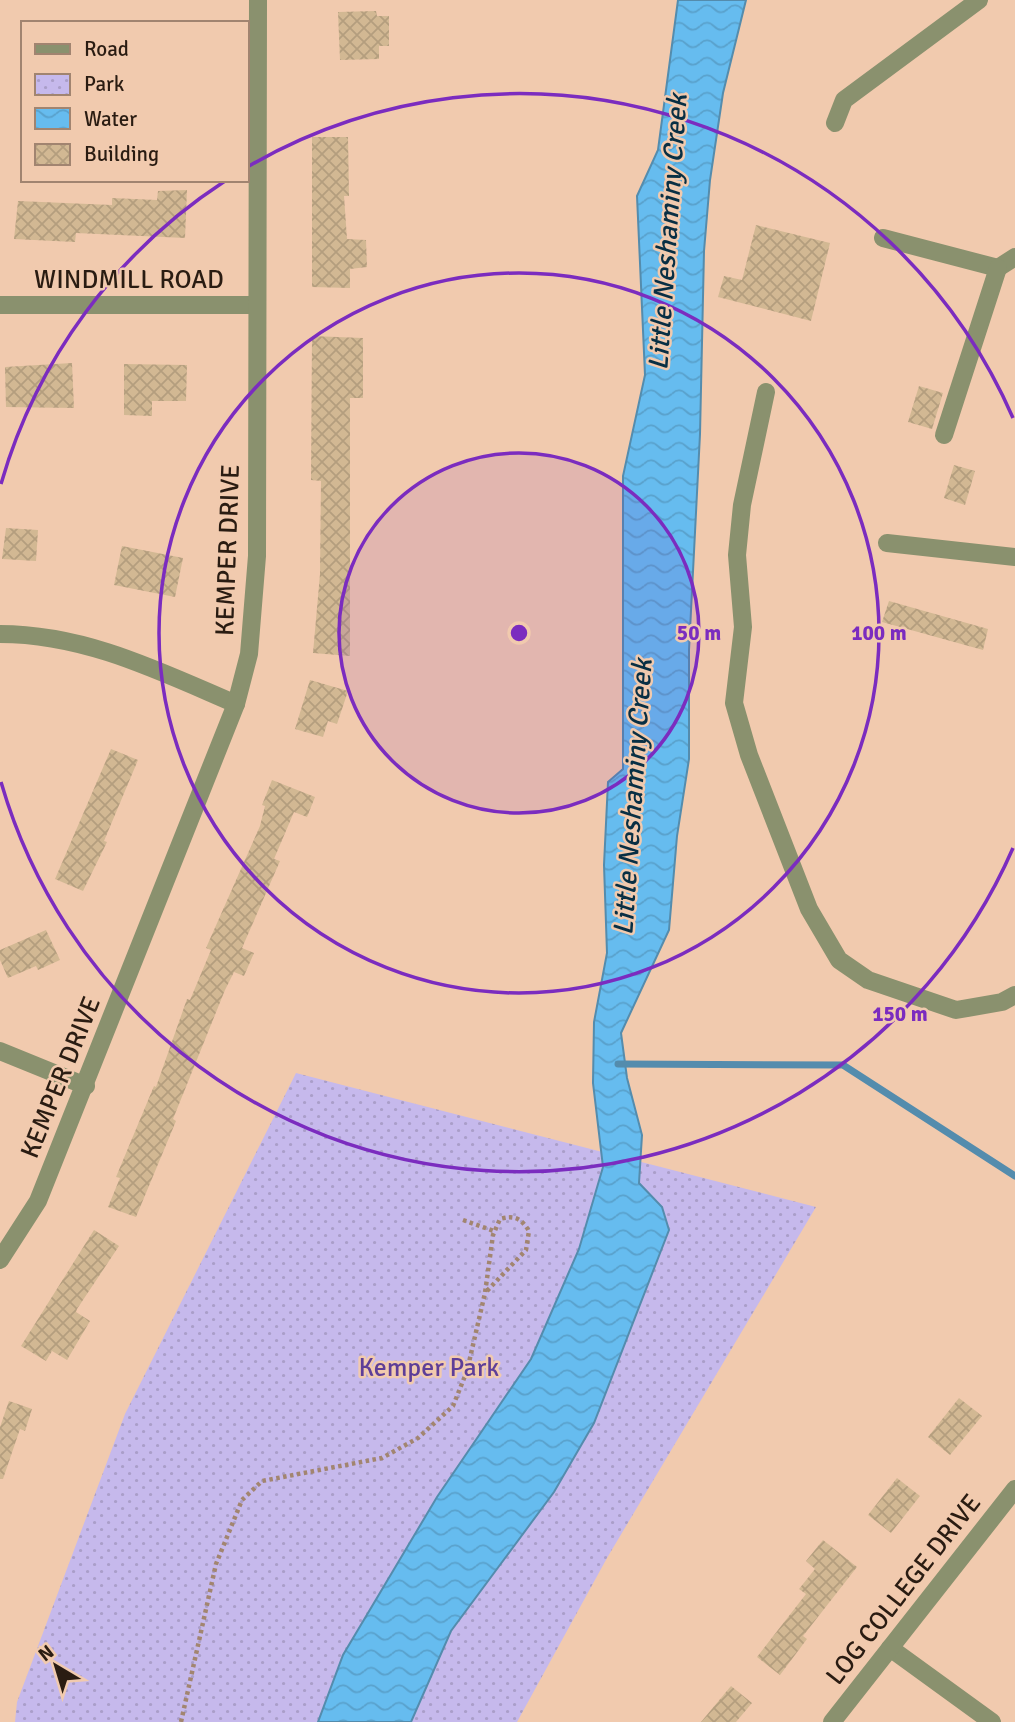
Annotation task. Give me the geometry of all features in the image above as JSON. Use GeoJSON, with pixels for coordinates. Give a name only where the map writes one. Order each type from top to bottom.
{"type":"FeatureCollection","features":[{"type":"Feature","properties":{"kind":"street","name":"KEMPER DRIVE"},"geometry":{"type":"LineString","coordinates":[[0,1260],[38,1201],[86,1086],[236,704],[249,654],[256,605],[258,0]]}},
{"type":"Feature","properties":{"kind":"street"},"geometry":{"type":"LineString","coordinates":[[835,123],[844,100],[979,0]]}},
{"type":"Feature","properties":{"kind":"street"},"geometry":{"type":"LineString","coordinates":[[883,238],[998,268]]}},
{"type":"Feature","properties":{"kind":"street"},"geometry":{"type":"LineString","coordinates":[[944,435],[998,268],[1015,257]]}},
{"type":"Feature","properties":{"kind":"street","name":"WINDMILL ROAD"},"geometry":{"type":"LineString","coordinates":[[0,305],[257,305]]}},
{"type":"Feature","properties":{"kind":"street"},"geometry":{"type":"LineString","coordinates":[[766,393],[742,505],[738,542],[743,627],[734,704],[749,755],[809,909],[839,960],[868,980],[956,1010],[1002,1002],[1015,995]]}},
{"type":"Feature","properties":{"kind":"street"},"geometry":{"type":"LineString","coordinates":[[887,543],[1015,557]]}},
{"type":"Feature","properties":{"kind":"street"},"geometry":{"type":"LineString","coordinates":[[0,634],[45,637],[97,648],[236,704]]}},
{"type":"Feature","properties":{"kind":"street"},"geometry":{"type":"LineString","coordinates":[[0,1052],[86,1086]]}},
{"type":"Feature","properties":{"kind":"street","name":"LOG COLLEGE DRIVE"},"geometry":{"type":"LineString","coordinates":[[832,1722],[1015,1489]]}},
{"type":"Feature","properties":{"kind":"street"},"geometry":{"type":"LineString","coordinates":[[890,1648],[992,1722]]}},
{"type":"Feature","properties":{"kind":"path"},"geometry":{"type":"LineString","coordinates":[[181,1722],[216,1564],[242,1500],[262,1481],[382,1458],[418,1438],[453,1406],[467,1371],[485,1293],[494,1231],[500,1219],[510,1216],[522,1220],[529,1231],[526,1250],[485,1293]]}},
{"type":"Feature","properties":{"kind":"path"},"geometry":{"type":"LineString","coordinates":[[464,1220],[494,1231]]}},
{"type":"Feature","properties":{"kind":"green space","name":"Kemper Park"},"geometry":{"type":"Polygon","coordinates":[[[296,1073],[816,1207],[607,1558],[517,1722],[15,1722],[17,1702],[125,1414],[296,1073]]]}},
{"type":"Feature","properties":{"kind":"water","name":"Little Neshaminy Creek"},"geometry":{"type":"Polygon","coordinates":[[[678,0],[746,0],[723,93],[710,180],[704,251],[700,434],[689,650],[689,759],[677,836],[669,930],[621,1033],[627,1078],[642,1135],[639,1183],[662,1207],[669,1230],[594,1423],[554,1492],[451,1631],[411,1722],[318,1722],[343,1655],[437,1497],[531,1359],[579,1249],[603,1167],[593,1083],[594,1022],[607,953],[604,865],[608,782],[623,769],[623,476],[645,375],[637,196],[658,150],[678,0]]]}},
{"type":"Feature","properties":{"kind":"building"},"geometry":{"type":"Polygon","coordinates":[[[376,11],[377,16],[389,16],[389,46],[379,46],[379,59],[340,60],[338,12],[376,11]]]}},
{"type":"Feature","properties":{"kind":"building"},"geometry":{"type":"Polygon","coordinates":[[[312,137],[348,137],[349,196],[344,196],[347,239],[366,240],[367,267],[350,269],[350,288],[312,287],[312,137]]]}},
{"type":"Feature","properties":{"kind":"building"},"geometry":{"type":"Polygon","coordinates":[[[187,190],[185,238],[76,233],[75,242],[14,239],[18,201],[112,205],[112,198],[157,200],[158,191],[187,190]]]}},
{"type":"Feature","properties":{"kind":"building"},"geometry":{"type":"Polygon","coordinates":[[[756,225],[830,243],[811,321],[718,297],[724,276],[742,280],[756,225]]]}},
{"type":"Feature","properties":{"kind":"building"},"geometry":{"type":"Polygon","coordinates":[[[312,336],[363,338],[363,398],[350,398],[350,656],[313,653],[320,574],[321,481],[311,480],[312,336]]]}},
{"type":"Feature","properties":{"kind":"building"},"geometry":{"type":"Polygon","coordinates":[[[72,363],[74,408],[6,407],[5,367],[72,363]]]}},
{"type":"Feature","properties":{"kind":"building"},"geometry":{"type":"Polygon","coordinates":[[[124,364],[187,365],[186,401],[152,401],[152,416],[124,415],[124,364]]]}},
{"type":"Feature","properties":{"kind":"building"},"geometry":{"type":"Polygon","coordinates":[[[919,386],[943,393],[932,429],[908,422],[919,386]]]}},
{"type":"Feature","properties":{"kind":"building"},"geometry":{"type":"Polygon","coordinates":[[[954,465],[975,471],[965,505],[944,498],[954,465]]]}},
{"type":"Feature","properties":{"kind":"building"},"geometry":{"type":"Polygon","coordinates":[[[6,528],[38,530],[36,561],[2,559],[6,528]]]}},
{"type":"Feature","properties":{"kind":"building"},"geometry":{"type":"Polygon","coordinates":[[[122,546],[183,558],[175,597],[114,585],[122,546]]]}},
{"type":"Feature","properties":{"kind":"building"},"geometry":{"type":"Polygon","coordinates":[[[889,601],[988,629],[983,650],[882,622],[889,601]]]}},
{"type":"Feature","properties":{"kind":"building"},"geometry":{"type":"Polygon","coordinates":[[[310,680],[348,691],[337,724],[328,721],[323,737],[295,729],[310,680]]]}},
{"type":"Feature","properties":{"kind":"building"},"geometry":{"type":"Polygon","coordinates":[[[111,749],[138,760],[104,841],[107,842],[83,891],[55,879],[111,749]]]}},
{"type":"Feature","properties":{"kind":"building"},"geometry":{"type":"Polygon","coordinates":[[[272,780],[315,797],[307,817],[294,812],[274,859],[280,861],[242,948],[254,953],[244,976],[234,972],[225,990],[173,1119],[176,1121],[136,1217],[108,1207],[120,1178],[116,1177],[154,1086],[156,1087],[187,999],[190,1000],[211,950],[206,948],[260,826],[265,806],[262,805],[272,780]]]}},
{"type":"Feature","properties":{"kind":"building"},"geometry":{"type":"Polygon","coordinates":[[[46,930],[60,960],[38,970],[36,966],[8,978],[0,960],[0,950],[46,930]]]}},
{"type":"Feature","properties":{"kind":"building"},"geometry":{"type":"Polygon","coordinates":[[[94,1230],[119,1246],[77,1309],[76,1312],[90,1321],[67,1360],[52,1351],[46,1361],[21,1346],[94,1230]]]}},
{"type":"Feature","properties":{"kind":"building"},"geometry":{"type":"Polygon","coordinates":[[[959,1398],[982,1416],[950,1455],[928,1437],[959,1398]]]}},
{"type":"Feature","properties":{"kind":"building"},"geometry":{"type":"Polygon","coordinates":[[[9,1401],[32,1409],[25,1431],[20,1429],[3,1479],[0,1479],[0,1427],[9,1401]]]}},
{"type":"Feature","properties":{"kind":"building"},"geometry":{"type":"Polygon","coordinates":[[[897,1478],[920,1496],[891,1533],[868,1515],[897,1478]]]}},
{"type":"Feature","properties":{"kind":"building"},"geometry":{"type":"Polygon","coordinates":[[[823,1540],[857,1567],[803,1636],[807,1639],[780,1675],[757,1657],[806,1594],[799,1589],[815,1569],[806,1561],[823,1540]]]}},
{"type":"Feature","properties":{"kind":"building"},"geometry":{"type":"Polygon","coordinates":[[[731,1686],[752,1703],[736,1722],[701,1722],[731,1686]]]}},
{"type":"Feature","properties":{"kind":"waterway"},"geometry":{"type":"LineString","coordinates":[[618,1064],[843,1065],[1015,1176]]}}]}
